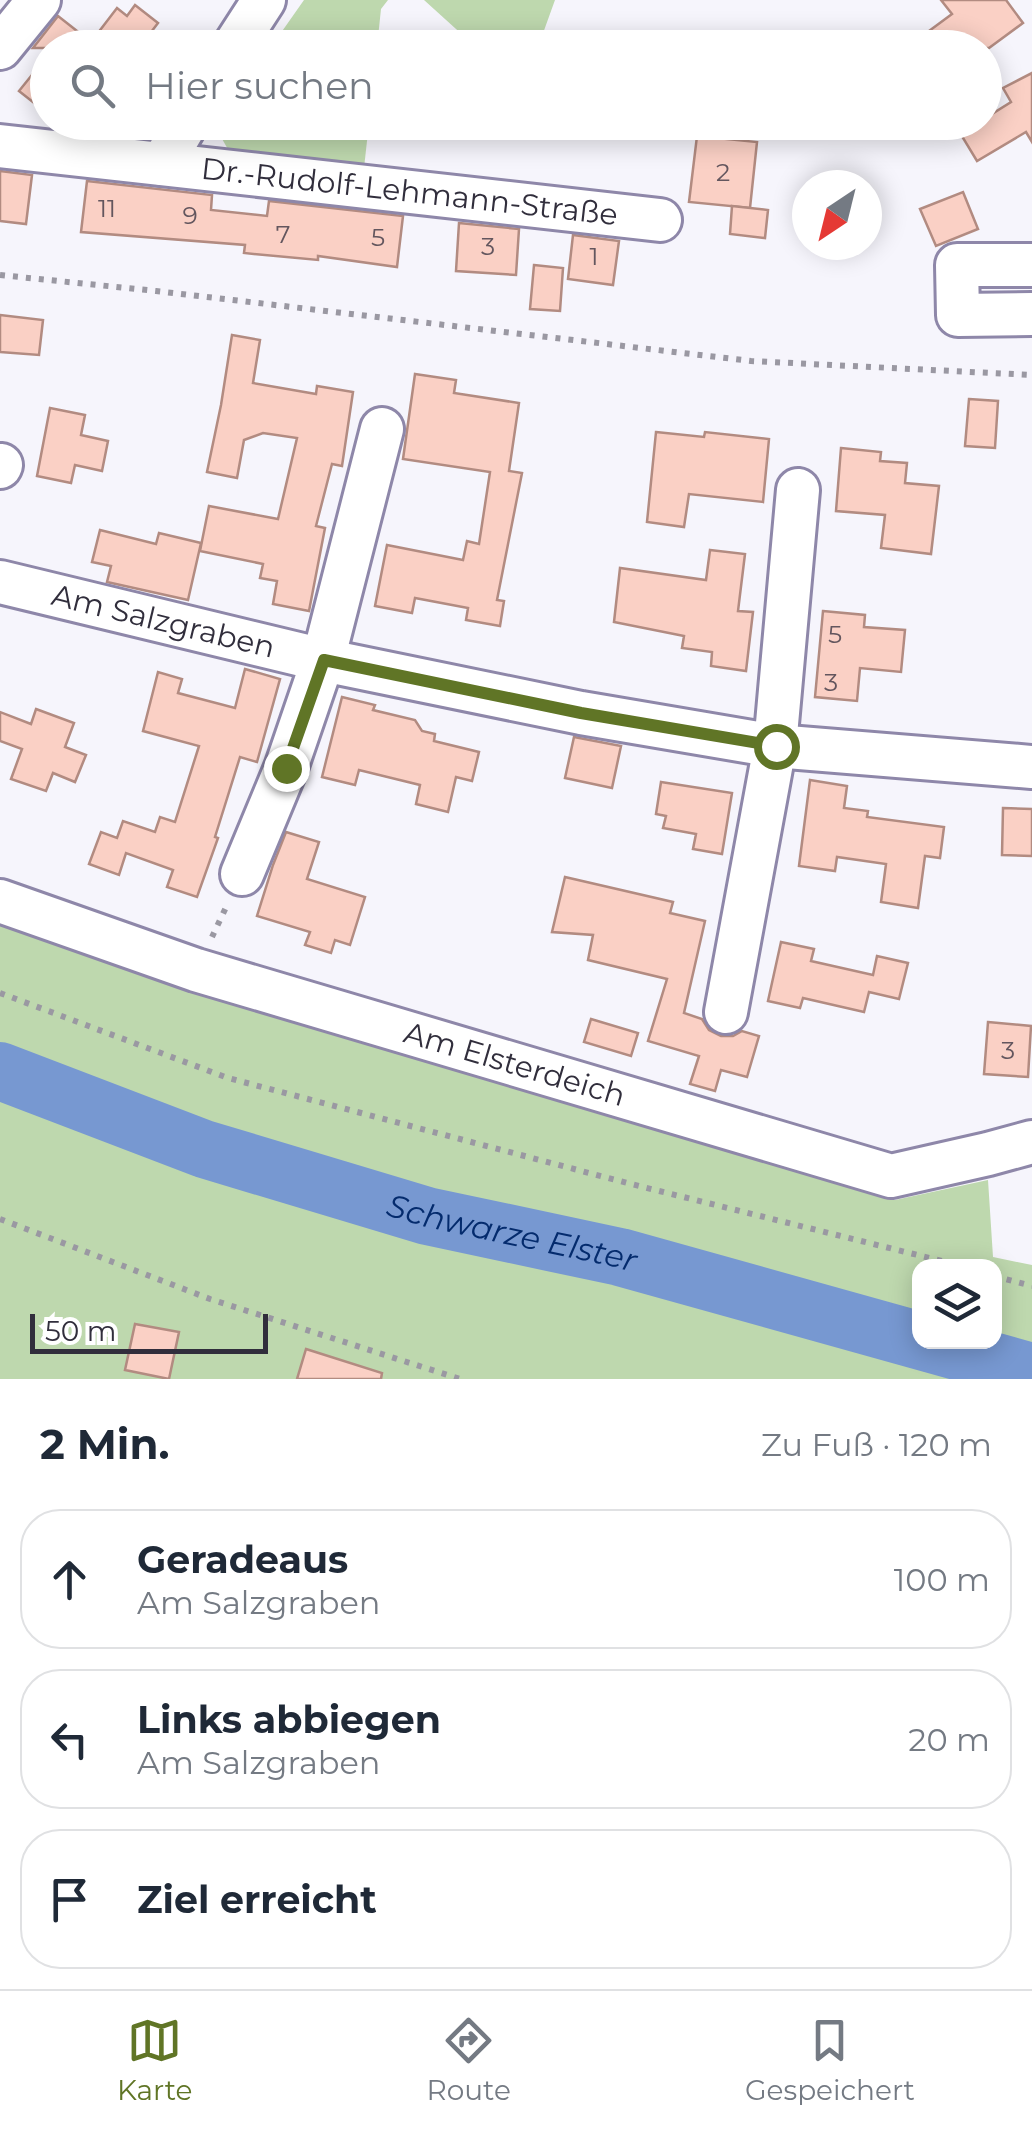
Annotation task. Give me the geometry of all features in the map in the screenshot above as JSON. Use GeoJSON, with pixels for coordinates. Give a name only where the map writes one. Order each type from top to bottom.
{"type":"FeatureCollection","features":[{"type":"Feature","properties":{"kind":"street"},"geometry":{"type":"LineString","coordinates":[[0,48],[40,0]]}},
{"type":"Feature","properties":{"kind":"street"},"geometry":{"type":"LineString","coordinates":[[245,30],[264,0]]}},
{"type":"Feature","properties":{"kind":"street","name":"Dr.-Rudolf-Lehmann-Straße"},"geometry":{"type":"LineString","coordinates":[[162,164],[176,140]]}},
{"type":"Feature","properties":{"kind":"street","name":"Dr.-Rudolf-Lehmann-Straße"},"geometry":{"type":"LineString","coordinates":[[0,146],[660,220]]}},
{"type":"Feature","properties":{"kind":"street"},"geometry":{"type":"LineString","coordinates":[[1032,265],[957,265],[958,315],[1032,314]]}},
{"type":"Feature","properties":{"kind":"street"},"geometry":{"type":"LineString","coordinates":[[242,874],[286,768],[324,660],[382,428]]}},
{"type":"Feature","properties":{"kind":"street"},"geometry":{"type":"LineString","coordinates":[[726,1012],[776,746],[798,490]]}},
{"type":"Feature","properties":{"kind":"street","name":"Am Salzgraben"},"geometry":{"type":"LineString","coordinates":[[0,582],[324,660],[581,713],[776,746],[1032,768]]}},
{"type":"Feature","properties":{"kind":"street","name":"Am Elsterdeich"},"geometry":{"type":"LineString","coordinates":[[0,900],[196,970],[891,1176],[1032,1142]]}},
{"type":"Feature","properties":{"kind":"path"},"geometry":{"type":"LineString","coordinates":[[0,275],[751,361],[1032,375]]}},
{"type":"Feature","properties":{"kind":"path"},"geometry":{"type":"LineString","coordinates":[[196,970],[242,874]]}},
{"type":"Feature","properties":{"kind":"path"},"geometry":{"type":"LineString","coordinates":[[0,993],[228,1078],[934,1259]]}},
{"type":"Feature","properties":{"kind":"path"},"geometry":{"type":"LineString","coordinates":[[0,1219],[210,1300],[460,1379]]}},
{"type":"Feature","properties":{"kind":"path"},"geometry":{"type":"LineString","coordinates":[[1002,1278],[1032,1286]]}},
{"type":"Feature","properties":{"kind":"green space"},"geometry":{"type":"Polygon","coordinates":[[[304,0],[388,0],[381,9],[379,30],[283,30],[304,0]]]}},
{"type":"Feature","properties":{"kind":"green space"},"geometry":{"type":"Polygon","coordinates":[[[424,0],[555,0],[544,30],[457,30],[424,0]]]}},
{"type":"Feature","properties":{"kind":"green space"},"geometry":{"type":"Polygon","coordinates":[[[223,140],[367,140],[364,168],[230,153],[223,140]]]}},
{"type":"Feature","properties":{"kind":"green space"},"geometry":{"type":"Polygon","coordinates":[[[0,914],[224,1000],[895,1200],[988,1180],[993,1257],[1032,1265],[1032,1379],[0,1379],[0,914]]]}},
{"type":"Feature","properties":{"kind":"building"},"geometry":{"type":"Polygon","coordinates":[[[941,0],[1006,0],[1023,23],[1002,38],[1002,30],[930,30],[952,14],[941,0]]]}},
{"type":"Feature","properties":{"kind":"building"},"geometry":{"type":"Polygon","coordinates":[[[135,5],[158,23],[153,30],[100,30],[117,8],[127,16],[135,5]]]}},
{"type":"Feature","properties":{"kind":"building"},"geometry":{"type":"Polygon","coordinates":[[[58,16],[76,30],[47,30],[58,16]]]}},
{"type":"Feature","properties":{"kind":"building"},"geometry":{"type":"Polygon","coordinates":[[[1032,73],[1032,142],[1026,132],[977,161],[964,140],[1002,140],[1002,108],[1011,102],[1003,88],[1032,73]]]}},
{"type":"Feature","properties":{"kind":"building"},"geometry":{"type":"Polygon","coordinates":[[[30,77],[30,100],[19,91],[30,77]]]}},
{"type":"Feature","properties":{"kind":"building"},"geometry":{"type":"Polygon","coordinates":[[[697,140],[757,142],[750,208],[689,202],[697,140]]]}},
{"type":"Feature","properties":{"kind":"building"},"geometry":{"type":"Polygon","coordinates":[[[0,171],[32,175],[26,224],[0,221],[0,171]]]}},
{"type":"Feature","properties":{"kind":"building"},"geometry":{"type":"Polygon","coordinates":[[[87,181],[212,195],[211,210],[267,216],[269,201],[403,216],[397,267],[318,256],[318,260],[244,253],[245,245],[81,232],[87,181]]]}},
{"type":"Feature","properties":{"kind":"building"},"geometry":{"type":"Polygon","coordinates":[[[963,192],[978,229],[936,246],[920,209],[963,192]]]}},
{"type":"Feature","properties":{"kind":"building"},"geometry":{"type":"Polygon","coordinates":[[[732,206],[768,210],[765,238],[730,234],[732,206]]]}},
{"type":"Feature","properties":{"kind":"building"},"geometry":{"type":"Polygon","coordinates":[[[459,223],[519,229],[516,275],[456,271],[459,223]]]}},
{"type":"Feature","properties":{"kind":"building"},"geometry":{"type":"Polygon","coordinates":[[[573,235],[619,241],[613,285],[568,279],[573,235]]]}},
{"type":"Feature","properties":{"kind":"building"},"geometry":{"type":"Polygon","coordinates":[[[534,265],[563,268],[560,311],[530,309],[534,265]]]}},
{"type":"Feature","properties":{"kind":"building"},"geometry":{"type":"Polygon","coordinates":[[[0,315],[43,320],[39,355],[0,352],[0,315]]]}},
{"type":"Feature","properties":{"kind":"building"},"geometry":{"type":"Polygon","coordinates":[[[232,335],[260,340],[253,383],[316,394],[317,386],[353,392],[342,466],[332,464],[316,526],[325,528],[309,611],[273,604],[277,581],[260,578],[263,564],[200,551],[209,506],[278,519],[297,438],[263,433],[244,440],[237,478],[207,472],[232,335]]]}},
{"type":"Feature","properties":{"kind":"building"},"geometry":{"type":"Polygon","coordinates":[[[415,374],[456,380],[454,393],[519,403],[509,471],[522,473],[497,600],[504,601],[500,626],[466,620],[468,608],[415,598],[412,613],[375,606],[387,545],[463,560],[467,541],[479,544],[490,472],[403,459],[415,374]]]}},
{"type":"Feature","properties":{"kind":"building"},"geometry":{"type":"Polygon","coordinates":[[[969,399],[998,401],[995,448],[965,446],[969,399]]]}},
{"type":"Feature","properties":{"kind":"building"},"geometry":{"type":"Polygon","coordinates":[[[50,408],[85,415],[81,435],[108,441],[102,471],[75,465],[71,483],[37,476],[50,408]]]}},
{"type":"Feature","properties":{"kind":"building"},"geometry":{"type":"Polygon","coordinates":[[[656,432],[704,437],[705,432],[769,439],[763,502],[689,494],[684,527],[647,522],[656,432]]]}},
{"type":"Feature","properties":{"kind":"building"},"geometry":{"type":"Polygon","coordinates":[[[841,448],[881,452],[880,461],[907,463],[905,483],[939,486],[931,554],[881,548],[885,515],[836,511],[841,448]]]}},
{"type":"Feature","properties":{"kind":"building"},"geometry":{"type":"Polygon","coordinates":[[[100,530],[156,544],[159,533],[201,543],[188,600],[107,582],[111,566],[92,562],[100,530]]]}},
{"type":"Feature","properties":{"kind":"building"},"geometry":{"type":"Polygon","coordinates":[[[710,550],[745,554],[738,611],[753,612],[746,671],[711,666],[712,652],[682,648],[684,636],[614,622],[620,568],[706,580],[710,550]]]}},
{"type":"Feature","properties":{"kind":"building"},"geometry":{"type":"Polygon","coordinates":[[[823,611],[865,615],[864,627],[905,630],[901,672],[860,668],[857,701],[815,697],[823,611]]]}},
{"type":"Feature","properties":{"kind":"building"},"geometry":{"type":"Polygon","coordinates":[[[245,669],[280,679],[257,762],[240,757],[197,897],[167,887],[173,870],[126,853],[119,875],[89,864],[101,832],[117,838],[123,821],[155,832],[160,817],[175,822],[199,746],[143,731],[158,672],[182,679],[178,693],[235,708],[245,669]]]}},
{"type":"Feature","properties":{"kind":"building"},"geometry":{"type":"Polygon","coordinates":[[[342,697],[375,705],[373,710],[415,720],[422,731],[435,734],[434,741],[479,752],[472,781],[456,777],[448,812],[416,804],[420,785],[359,770],[355,785],[322,777],[342,697]]]}},
{"type":"Feature","properties":{"kind":"building"},"geometry":{"type":"Polygon","coordinates":[[[36,709],[74,723],[65,747],[86,755],[75,782],[53,773],[46,791],[11,779],[22,749],[0,741],[0,712],[31,724],[36,709]]]}},
{"type":"Feature","properties":{"kind":"building"},"geometry":{"type":"Polygon","coordinates":[[[574,737],[621,746],[612,788],[565,778],[574,737]]]}},
{"type":"Feature","properties":{"kind":"building"},"geometry":{"type":"Polygon","coordinates":[[[810,780],[847,786],[844,808],[868,811],[867,817],[944,827],[940,858],[925,856],[918,908],[881,902],[886,864],[837,857],[835,871],[799,866],[810,780]]]}},
{"type":"Feature","properties":{"kind":"building"},"geometry":{"type":"Polygon","coordinates":[[[661,782],[732,793],[722,854],[693,849],[696,834],[663,828],[666,816],[656,814],[661,782]]]}},
{"type":"Feature","properties":{"kind":"building"},"geometry":{"type":"Polygon","coordinates":[[[1003,808],[1032,809],[1032,856],[1002,855],[1003,808]]]}},
{"type":"Feature","properties":{"kind":"building"},"geometry":{"type":"Polygon","coordinates":[[[286,832],[319,842],[307,879],[365,897],[350,945],[335,940],[331,953],[305,945],[310,932],[257,916],[286,832]]]}},
{"type":"Feature","properties":{"kind":"building"},"geometry":{"type":"Polygon","coordinates":[[[565,877],[673,902],[670,913],[705,921],[684,1013],[702,1019],[709,1030],[721,1036],[742,1031],[759,1036],[747,1077],[721,1070],[715,1091],[690,1084],[699,1056],[648,1041],[667,979],[588,960],[593,935],[552,932],[565,877]]]}},
{"type":"Feature","properties":{"kind":"building"},"geometry":{"type":"Polygon","coordinates":[[[781,942],[814,949],[811,961],[873,975],[877,956],[908,963],[899,999],[869,992],[864,1012],[803,998],[800,1008],[768,1001],[781,942]]]}},
{"type":"Feature","properties":{"kind":"building"},"geometry":{"type":"Polygon","coordinates":[[[591,1019],[638,1033],[631,1056],[584,1042],[591,1019]]]}},
{"type":"Feature","properties":{"kind":"building"},"geometry":{"type":"Polygon","coordinates":[[[988,1022],[1031,1026],[1028,1077],[984,1074],[988,1022]]]}},
{"type":"Feature","properties":{"kind":"building"},"geometry":{"type":"Polygon","coordinates":[[[135,1324],[179,1332],[169,1379],[125,1370],[135,1324]]]}},
{"type":"Feature","properties":{"kind":"building"},"geometry":{"type":"Polygon","coordinates":[[[306,1349],[382,1373],[381,1379],[297,1379],[306,1349]]]}},
{"type":"Feature","properties":{"kind":"waterway","name":"Schwarze Elster"},"geometry":{"type":"LineString","coordinates":[[0,1071],[204,1149],[427,1216],[620,1257],[1032,1372]]}},
{"type":"Feature","properties":{"kind":"route"},"geometry":{"type":"LineString","coordinates":[[286,768],[324,660],[581,713],[776,746]]}}]}
